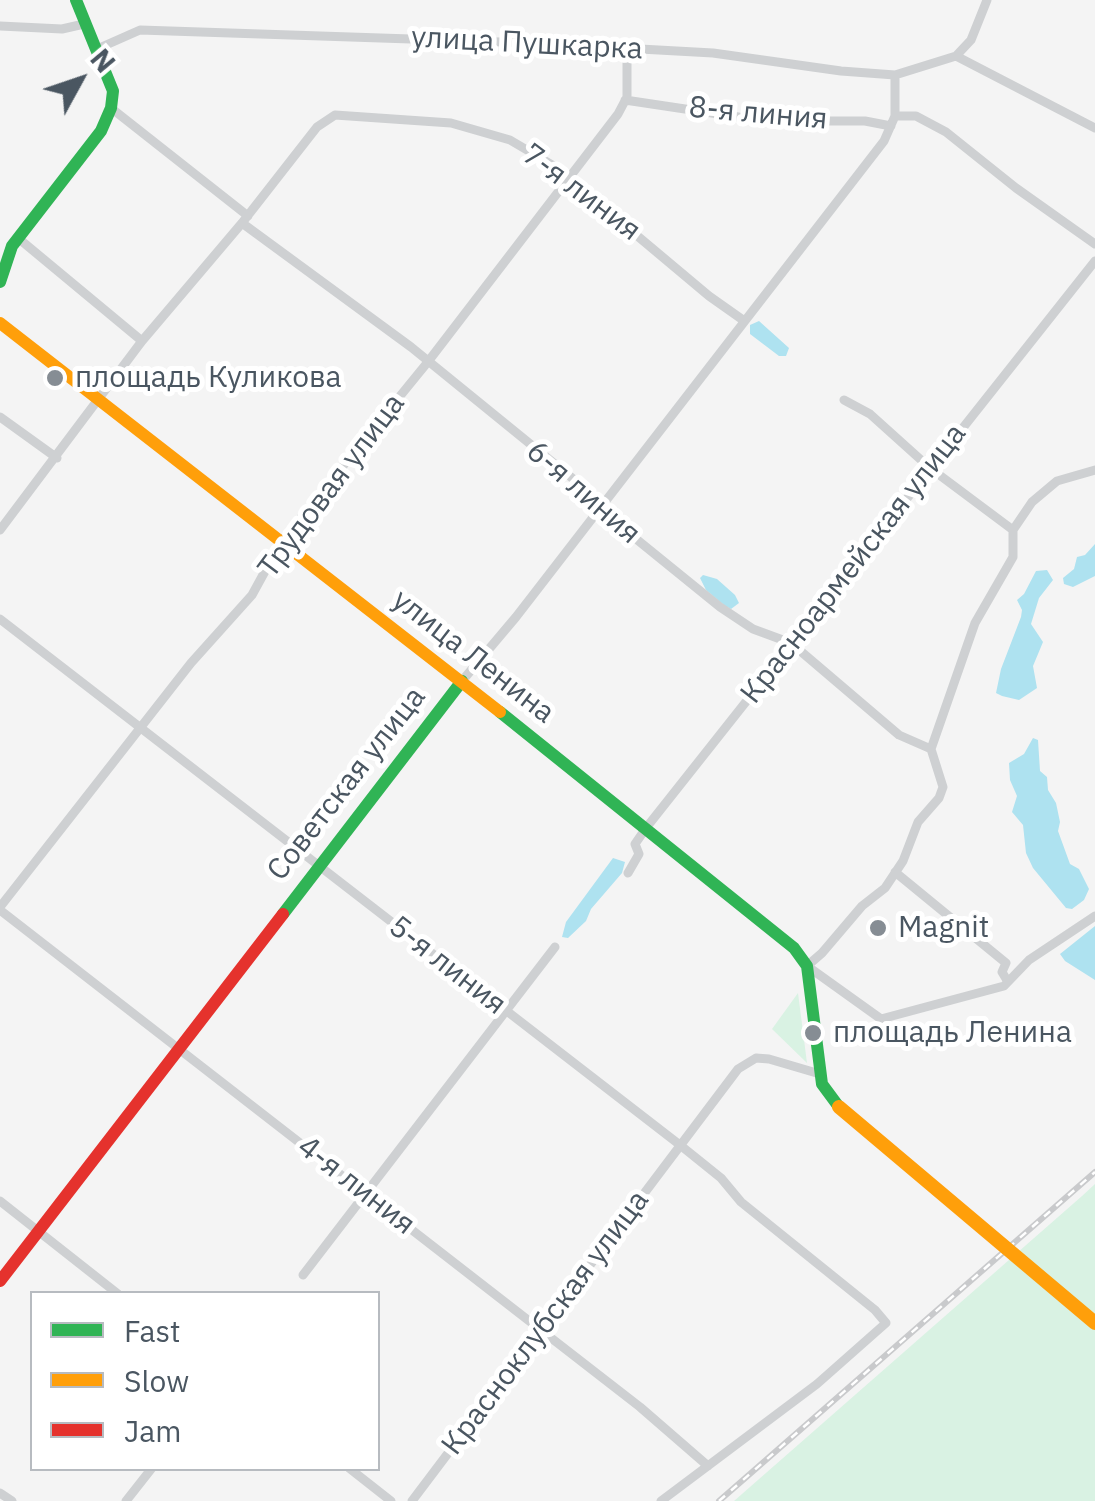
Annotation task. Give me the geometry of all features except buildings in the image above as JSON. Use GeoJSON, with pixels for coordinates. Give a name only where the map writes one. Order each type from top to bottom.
{"type":"FeatureCollection","features":[{"type":"Feature","properties":{"kind":"main road"},"geometry":{"type":"LineString","coordinates":[[0,282],[4,264],[18,238],[101,131],[112,108],[113,91],[76,0]]}},
{"type":"Feature","properties":{"kind":"main road"},"geometry":{"type":"LineString","coordinates":[[0,323],[98,399]]}},
{"type":"Feature","properties":{"kind":"main road","name":"улица Ленина"},"geometry":{"type":"LineString","coordinates":[[98,399],[646,828],[794,948],[806,966]]}},
{"type":"Feature","properties":{"kind":"main road","name":"Советская улица"},"geometry":{"type":"LineString","coordinates":[[0,1282],[462,681]]}},
{"type":"Feature","properties":{"kind":"main road"},"geometry":{"type":"LineString","coordinates":[[806,966],[822,1084],[839,1107],[1095,1323]]}},
{"type":"Feature","properties":{"kind":"street"},"geometry":{"type":"LineString","coordinates":[[987,0],[971,40],[956,56],[1095,128]]}},
{"type":"Feature","properties":{"kind":"street"},"geometry":{"type":"LineString","coordinates":[[0,26],[62,29],[84,24]]}},
{"type":"Feature","properties":{"kind":"street","name":"улица Пушкарка"},"geometry":{"type":"LineString","coordinates":[[97,48],[140,30],[713,53],[895,75],[956,56]]}},
{"type":"Feature","properties":{"kind":"street"},"geometry":{"type":"LineString","coordinates":[[625,100],[627,48]]}},
{"type":"Feature","properties":{"kind":"street"},"geometry":{"type":"LineString","coordinates":[[893,121],[895,75]]}},
{"type":"Feature","properties":{"kind":"street","name":"8-я линия"},"geometry":{"type":"LineString","coordinates":[[625,100],[765,121],[893,121],[916,116],[946,132],[1095,244]]}},
{"type":"Feature","properties":{"kind":"street","name":"Трудовая улица"},"geometry":{"type":"LineString","coordinates":[[0,909],[190,662],[252,595],[281,542],[427,362],[625,100]]}},
{"type":"Feature","properties":{"kind":"street","name":"6-я линия"},"geometry":{"type":"LineString","coordinates":[[112,108],[245,219],[604,504],[630,534],[720,607],[753,629],[791,644],[899,736],[932,749]]}},
{"type":"Feature","properties":{"kind":"street","name":"7-я линия"},"geometry":{"type":"LineString","coordinates":[[245,219],[317,127],[335,115],[473,127],[510,140],[554,166],[743,320]]}},
{"type":"Feature","properties":{"kind":"street","name":"Советская улица"},"geometry":{"type":"LineString","coordinates":[[462,681],[516,617],[884,141],[893,121]]}},
{"type":"Feature","properties":{"kind":"street"},"geometry":{"type":"LineString","coordinates":[[0,530],[142,341],[245,219]]}},
{"type":"Feature","properties":{"kind":"street"},"geometry":{"type":"LineString","coordinates":[[18,238],[142,341]]}},
{"type":"Feature","properties":{"kind":"street","name":"Красноармейская улица"},"geometry":{"type":"LineString","coordinates":[[628,874],[638,854],[635,844],[646,828],[1095,261]]}},
{"type":"Feature","properties":{"kind":"street"},"geometry":{"type":"LineString","coordinates":[[844,400],[870,414],[930,468],[1013,530]]}},
{"type":"Feature","properties":{"kind":"street"},"geometry":{"type":"LineString","coordinates":[[0,417],[57,458]]}},
{"type":"Feature","properties":{"kind":"street"},"geometry":{"type":"LineString","coordinates":[[1095,470],[1057,481],[1032,502],[1013,530],[1012,557],[975,623],[932,749],[943,787],[939,798],[918,822],[903,861],[885,888],[862,906],[806,966],[881,1019],[1004,986],[1029,960],[1095,916]]}},
{"type":"Feature","properties":{"kind":"street","name":"5-я линия"},"geometry":{"type":"LineString","coordinates":[[0,618],[680,1145],[720,1178],[740,1202],[886,1323],[817,1384],[708,1466]]}},
{"type":"Feature","properties":{"kind":"street"},"geometry":{"type":"LineString","coordinates":[[895,872],[1006,963],[1002,972],[1008,982]]}},
{"type":"Feature","properties":{"kind":"street","name":"4-я линия"},"geometry":{"type":"LineString","coordinates":[[0,909],[640,1406],[708,1466]]}},
{"type":"Feature","properties":{"kind":"street"},"geometry":{"type":"LineString","coordinates":[[303,1275],[554,948]]}},
{"type":"Feature","properties":{"kind":"street","name":"Красноклубская улица"},"geometry":{"type":"LineString","coordinates":[[412,1501],[746,1062],[769,1059],[820,1074]]}},
{"type":"Feature","properties":{"kind":"street"},"geometry":{"type":"LineString","coordinates":[[0,1201],[114,1291]]}},
{"type":"Feature","properties":{"kind":"street"},"geometry":{"type":"LineString","coordinates":[[661,1501],[708,1466]]}},
{"type":"Feature","properties":{"kind":"street"},"geometry":{"type":"LineString","coordinates":[[126,1501],[150,1471]]}},
{"type":"Feature","properties":{"kind":"street"},"geometry":{"type":"LineString","coordinates":[[352,1471],[391,1501]]}},
{"type":"Feature","properties":{"kind":"street"},"geometry":{"type":"LineString","coordinates":[[0,1492],[12,1501]]}},
{"type":"Feature","properties":{"kind":"green space"},"geometry":{"type":"Polygon","coordinates":[[[798,993],[807,1063],[772,1029],[798,993]]]}},
{"type":"Feature","properties":{"kind":"green space"},"geometry":{"type":"Polygon","coordinates":[[[1095,1184],[1095,1501],[734,1501],[1082,1196],[1095,1184]]]}},
{"type":"Feature","properties":{"kind":"water"},"geometry":{"type":"Polygon","coordinates":[[[759,321],[789,348],[786,356],[779,356],[750,334],[750,325],[759,321]]]}},
{"type":"Feature","properties":{"kind":"water"},"geometry":{"type":"Polygon","coordinates":[[[1095,544],[1095,576],[1073,587],[1064,584],[1063,578],[1074,569],[1077,557],[1085,555],[1095,544]]]}},
{"type":"Feature","properties":{"kind":"water"},"geometry":{"type":"Polygon","coordinates":[[[1047,570],[1053,580],[1039,598],[1031,624],[1043,642],[1033,666],[1037,688],[1019,700],[1002,696],[996,693],[1001,669],[1021,617],[1017,600],[1036,571],[1047,570]]]}},
{"type":"Feature","properties":{"kind":"water"},"geometry":{"type":"Polygon","coordinates":[[[703,575],[717,579],[739,603],[731,609],[725,606],[706,590],[700,578],[703,575]]]}},
{"type":"Feature","properties":{"kind":"water"},"geometry":{"type":"Polygon","coordinates":[[[1033,738],[1038,740],[1040,771],[1047,777],[1048,790],[1056,803],[1058,831],[1070,864],[1079,869],[1089,889],[1084,900],[1072,909],[1066,908],[1033,868],[1026,853],[1023,825],[1012,812],[1017,796],[1010,780],[1009,763],[1024,754],[1033,738]]]}},
{"type":"Feature","properties":{"kind":"water"},"geometry":{"type":"Polygon","coordinates":[[[613,858],[625,862],[622,873],[591,909],[586,921],[568,938],[562,937],[566,922],[613,858]]]}},
{"type":"Feature","properties":{"kind":"water"},"geometry":{"type":"Polygon","coordinates":[[[1095,926],[1095,980],[1060,954],[1095,926]]]}},
{"type":"Feature","properties":{"kind":"railway"},"geometry":{"type":"LineString","coordinates":[[719,1501],[1095,1172]]}},
{"type":"Feature","properties":{"kind":"traffic: fast"},"geometry":{"type":"LineString","coordinates":[[0,282],[12,246],[101,131],[111,108],[113,91],[76,0]]}},
{"type":"Feature","properties":{"kind":"traffic: fast"},"geometry":{"type":"LineString","coordinates":[[283,914],[462,681]]}},
{"type":"Feature","properties":{"kind":"traffic: fast"},"geometry":{"type":"LineString","coordinates":[[500,712],[794,948],[807,966],[822,1084],[839,1107]]}},
{"type":"Feature","properties":{"kind":"traffic: slow"},"geometry":{"type":"LineString","coordinates":[[0,323],[500,712]]}},
{"type":"Feature","properties":{"kind":"traffic: slow"},"geometry":{"type":"LineString","coordinates":[[839,1107],[1095,1323]]}},
{"type":"Feature","properties":{"kind":"traffic: jam"},"geometry":{"type":"LineString","coordinates":[[0,1281],[283,914]]}},
{"type":"Feature","properties":{"kind":"place","name":"площадь Куликова"},"geometry":{"type":"Point","coordinates":[55,378]}},
{"type":"Feature","properties":{"kind":"place","name":"Magnit"},"geometry":{"type":"Point","coordinates":[878,928]}},
{"type":"Feature","properties":{"kind":"place","name":"площадь Ленина"},"geometry":{"type":"Point","coordinates":[813,1033]}}]}
